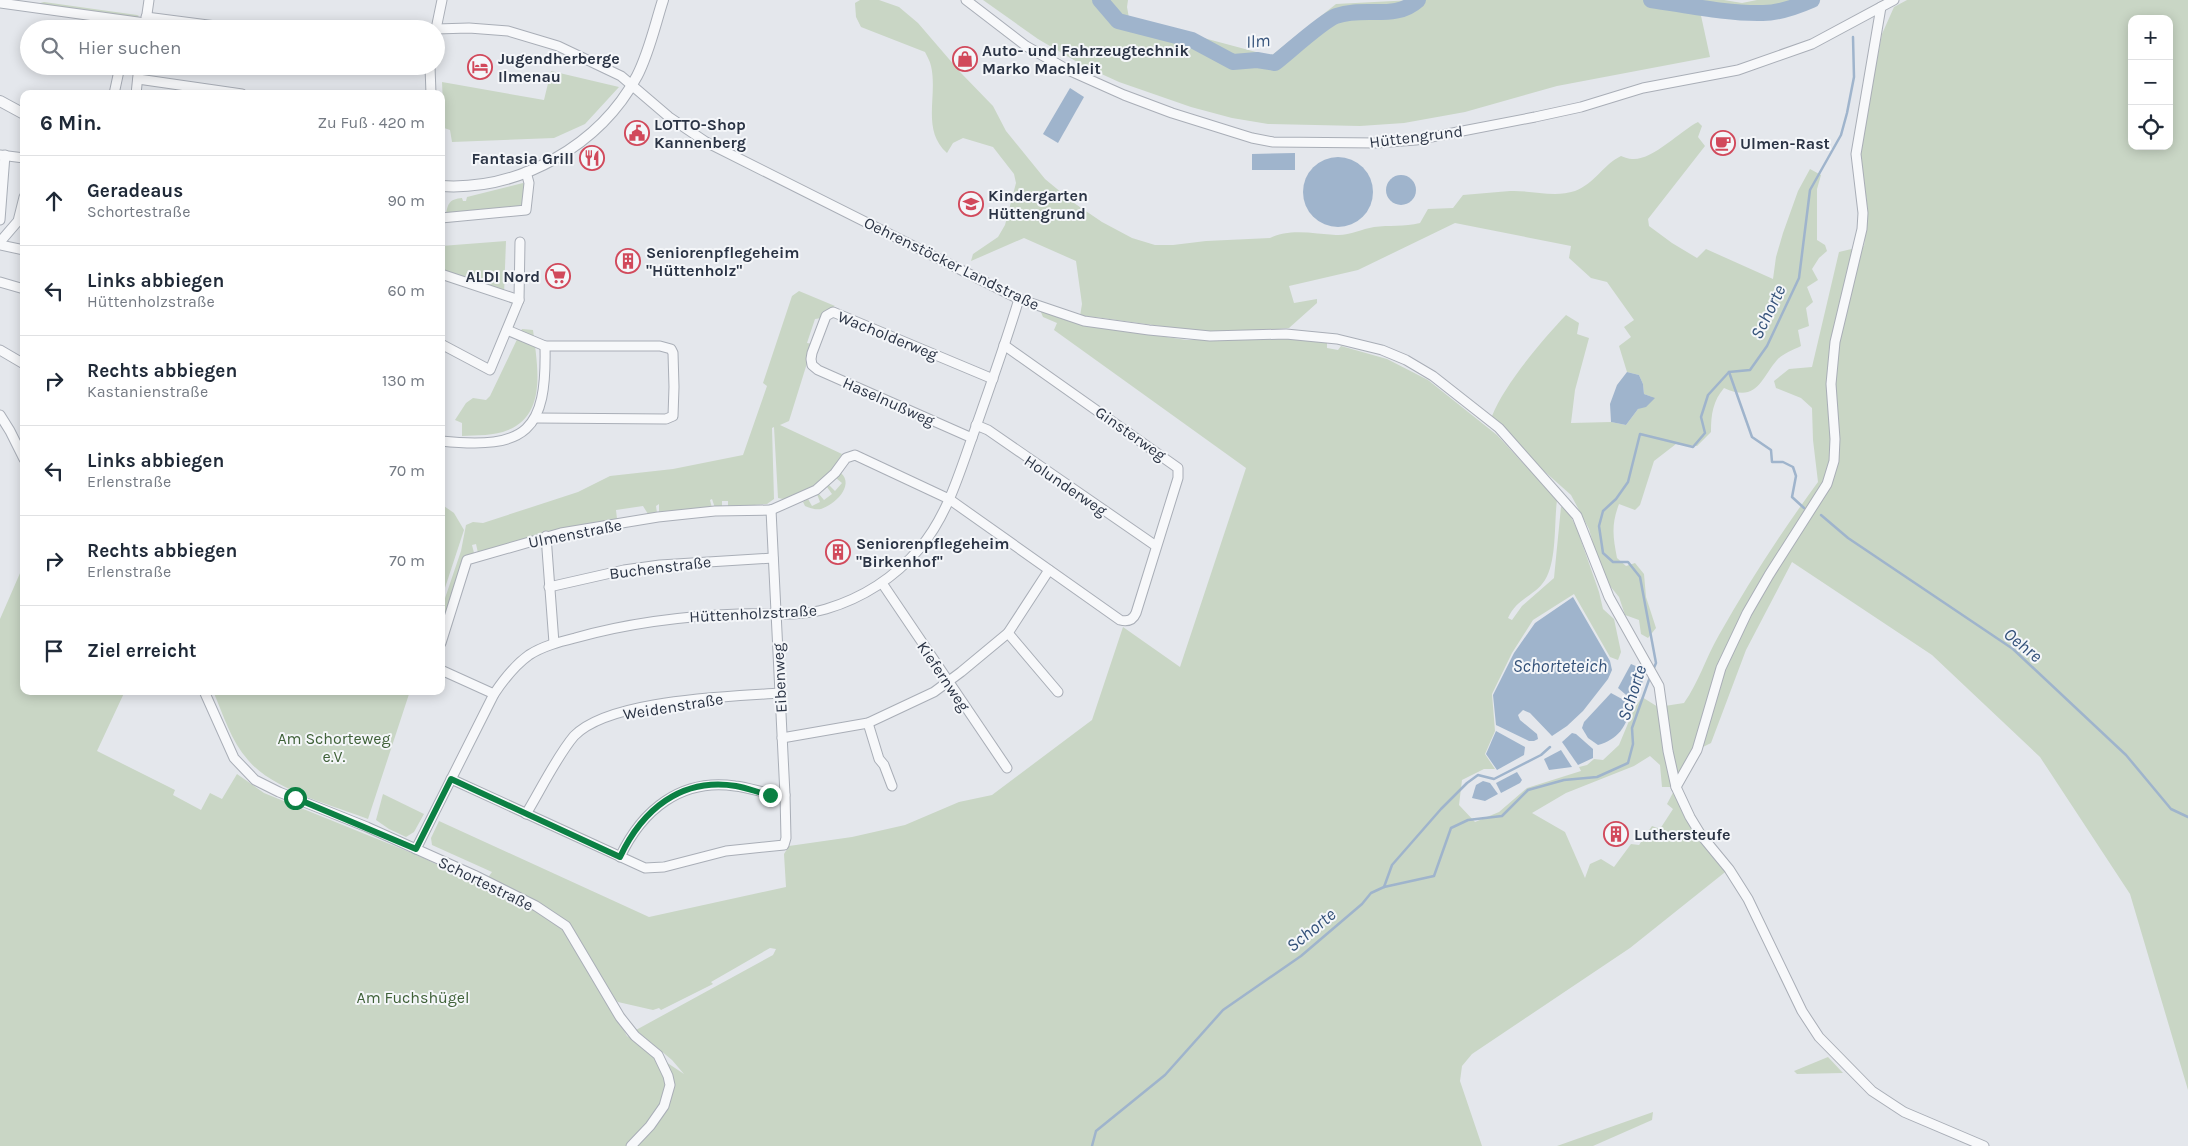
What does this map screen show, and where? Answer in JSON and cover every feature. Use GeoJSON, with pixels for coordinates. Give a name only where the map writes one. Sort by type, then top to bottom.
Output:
{"type":"FeatureCollection","features":[{"type":"Feature","properties":{"kind":"street"},"geometry":{"type":"LineString","coordinates":[[146,20],[149,0]]}},
{"type":"Feature","properties":{"kind":"street"},"geometry":{"type":"LineString","coordinates":[[438,20],[442,0]]}},
{"type":"Feature","properties":{"kind":"street"},"geometry":{"type":"LineString","coordinates":[[445,186],[472,186],[526,172],[568,151],[587,137],[631,85],[640,68],[663,0]]}},
{"type":"Feature","properties":{"kind":"street","name":"Hüttengrund"},"geometry":{"type":"LineString","coordinates":[[966,0],[1026,46],[1068,70],[1116,92],[1252,138],[1273,142],[1308,143],[1377,143],[1416,140],[1582,107],[1643,88],[1730,72],[1777,58],[1812,44],[1879,4],[1894,0]]}},
{"type":"Feature","properties":{"kind":"street"},"geometry":{"type":"LineString","coordinates":[[0,3],[100,20]]}},
{"type":"Feature","properties":{"kind":"street"},"geometry":{"type":"LineString","coordinates":[[1676,787],[1697,750],[1721,668],[1747,613],[1769,575],[1828,484],[1834,461],[1835,439],[1831,384],[1835,342],[1862,229],[1863,214],[1856,154],[1879,4]]}},
{"type":"Feature","properties":{"kind":"street","name":"Oehrenstöcker Landstraße"},"geometry":{"type":"LineString","coordinates":[[445,29],[469,28],[508,31],[558,46],[621,76],[669,116],[706,142],[1019,299],[1084,321],[1194,336],[1286,334],[1312,336],[1382,350],[1406,360],[1432,376],[1499,428],[1577,516],[1609,597],[1659,686],[1668,752],[1676,787],[1701,836],[1729,869],[1748,899],[1802,1011],[1819,1037],[1872,1091],[1904,1112],[1984,1146]]}},
{"type":"Feature","properties":{"kind":"street"},"geometry":{"type":"LineString","coordinates":[[115,90],[118,75]]}},
{"type":"Feature","properties":{"kind":"street"},"geometry":{"type":"LineString","coordinates":[[137,90],[139,75]]}},
{"type":"Feature","properties":{"kind":"street"},"geometry":{"type":"LineString","coordinates":[[430,75],[431,90]]}},
{"type":"Feature","properties":{"kind":"street"},"geometry":{"type":"LineString","coordinates":[[138,79],[214,90]]}},
{"type":"Feature","properties":{"kind":"street"},"geometry":{"type":"LineString","coordinates":[[0,101],[20,112]]}},
{"type":"Feature","properties":{"kind":"street"},"geometry":{"type":"LineString","coordinates":[[0,220],[3,155],[20,157]]}},
{"type":"Feature","properties":{"kind":"street"},"geometry":{"type":"LineString","coordinates":[[445,218],[526,210],[529,183],[526,172]]}},
{"type":"Feature","properties":{"kind":"street"},"geometry":{"type":"LineString","coordinates":[[20,213],[18,221],[0,243],[20,249]]}},
{"type":"Feature","properties":{"kind":"street"},"geometry":{"type":"LineString","coordinates":[[445,346],[490,370],[519,300],[520,242]]}},
{"type":"Feature","properties":{"kind":"street"},"geometry":{"type":"LineString","coordinates":[[445,275],[519,300]]}},
{"type":"Feature","properties":{"kind":"street"},"geometry":{"type":"LineString","coordinates":[[0,282],[20,287]]}},
{"type":"Feature","properties":{"kind":"street","name":"Hüttenholzstraße"},"geometry":{"type":"LineString","coordinates":[[416,849],[494,694],[518,664],[530,655],[554,643],[593,633],[663,620],[709,615],[797,613],[826,609],[848,601],[882,583],[920,547],[939,520],[972,438],[1019,299]]}},
{"type":"Feature","properties":{"kind":"street","name":"Wacholderweg"},"geometry":{"type":"LineString","coordinates":[[810,359],[826,316],[833,312],[993,379]]}},
{"type":"Feature","properties":{"kind":"street"},"geometry":{"type":"LineString","coordinates":[[507,330],[544,346],[660,346],[671,349],[673,353],[673,416],[666,419],[536,418]]}},
{"type":"Feature","properties":{"kind":"street","name":"Ginsterweg"},"geometry":{"type":"LineString","coordinates":[[1004,345],[1178,468],[1178,478],[1134,617],[1128,620],[1120,620],[1049,570]]}},
{"type":"Feature","properties":{"kind":"street"},"geometry":{"type":"LineString","coordinates":[[445,441],[471,443],[500,441],[512,438],[526,430],[536,418],[543,393],[544,346]]}},
{"type":"Feature","properties":{"kind":"street"},"geometry":{"type":"LineString","coordinates":[[0,350],[20,362]]}},
{"type":"Feature","properties":{"kind":"street","name":"Haselnußweg"},"geometry":{"type":"LineString","coordinates":[[810,359],[812,365],[818,370],[972,438]]}},
{"type":"Feature","properties":{"kind":"street"},"geometry":{"type":"LineString","coordinates":[[0,415],[20,452]]}},
{"type":"Feature","properties":{"kind":"street","name":"Holunderweg"},"geometry":{"type":"LineString","coordinates":[[976,425],[988,430],[1156,546]]}},
{"type":"Feature","properties":{"kind":"street"},"geometry":{"type":"LineString","coordinates":[[771,510],[816,490],[831,478],[846,458],[852,455],[949,499],[1049,570],[1008,633],[948,682],[910,704],[868,722],[782,738]]}},
{"type":"Feature","properties":{"kind":"street","name":"Ulmenstraße"},"geometry":{"type":"LineString","coordinates":[[445,630],[467,560],[546,536],[658,517],[715,511],[771,510]]}},
{"type":"Feature","properties":{"kind":"street","name":"Eibenweg"},"geometry":{"type":"LineString","coordinates":[[620,857],[640,867],[657,869],[726,851],[784,845],[786,838],[771,510]]}},
{"type":"Feature","properties":{"kind":"street"},"geometry":{"type":"LineString","coordinates":[[546,536],[554,643]]}},
{"type":"Feature","properties":{"kind":"street","name":"Buchenstraße"},"geometry":{"type":"LineString","coordinates":[[549,587],[624,570],[660,565],[772,558]]}},
{"type":"Feature","properties":{"kind":"street","name":"Kiefernweg"},"geometry":{"type":"LineString","coordinates":[[882,583],[1007,768]]}},
{"type":"Feature","properties":{"kind":"street"},"geometry":{"type":"LineString","coordinates":[[1008,633],[1058,692]]}},
{"type":"Feature","properties":{"kind":"street"},"geometry":{"type":"LineString","coordinates":[[445,672],[494,694]]}},
{"type":"Feature","properties":{"kind":"street","name":"Weidenstraße"},"geometry":{"type":"LineString","coordinates":[[526,814],[569,743],[582,730],[596,722],[632,710],[674,703],[780,693]]}},
{"type":"Feature","properties":{"kind":"street","name":"Schortestraße"},"geometry":{"type":"LineString","coordinates":[[206,695],[234,758],[255,780],[278,792],[416,849],[499,887],[536,906],[566,926],[620,1017],[635,1036],[658,1055],[668,1076],[670,1085],[664,1106],[650,1126],[631,1146]]}},
{"type":"Feature","properties":{"kind":"street"},"geometry":{"type":"LineString","coordinates":[[868,722],[879,759],[884,765],[892,786]]}},
{"type":"Feature","properties":{"kind":"street"},"geometry":{"type":"LineString","coordinates":[[451,779],[620,857],[630,835],[641,821],[654,808],[682,792],[694,788],[720,785],[735,786],[770,795],[784,795]]}},
{"type":"Feature","properties":{"kind":"green space"},"geometry":{"type":"Polygon","coordinates":[[[860,0],[879,0],[899,7],[918,23],[961,73],[993,106],[1006,131],[1045,179],[1074,203],[1102,222],[1132,238],[1155,245],[1270,238],[1294,232],[1346,234],[1374,227],[1420,223],[1428,209],[1453,208],[1463,195],[1510,191],[1551,194],[1567,193],[1588,184],[1609,164],[1621,156],[1632,159],[1648,155],[1657,151],[1698,122],[1702,126],[1698,137],[1705,146],[1648,219],[1649,226],[1697,258],[1706,249],[1773,279],[1776,257],[1798,191],[1810,169],[1821,175],[1817,189],[1817,240],[1825,245],[1827,251],[1819,258],[1812,269],[1818,280],[1807,287],[1813,302],[1806,308],[1809,326],[1798,330],[1801,346],[1779,358],[1761,382],[1751,391],[1744,393],[1735,392],[1724,388],[1713,408],[1711,432],[1697,446],[1676,444],[1654,461],[1640,505],[1635,510],[1619,504],[1614,531],[1617,558],[1626,566],[1635,563],[1644,574],[1646,597],[1656,628],[1648,638],[1641,634],[1639,620],[1625,615],[1619,597],[1610,586],[1597,558],[1589,529],[1571,495],[1535,463],[1492,416],[1505,391],[1515,377],[1536,349],[1566,315],[1579,323],[1577,334],[1589,338],[1575,390],[1571,423],[1611,422],[1626,425],[1638,409],[1652,397],[1644,394],[1643,384],[1639,375],[1627,372],[1619,346],[1631,337],[1624,327],[1634,320],[1607,282],[1591,278],[1569,258],[1571,246],[1455,223],[1358,270],[1289,286],[1294,303],[1317,299],[1317,303],[1289,328],[1235,333],[1182,329],[1080,316],[1082,304],[1076,261],[1024,238],[971,261],[973,254],[998,237],[1005,225],[1016,183],[1014,174],[993,147],[963,138],[953,143],[947,153],[939,144],[932,123],[933,77],[931,64],[925,52],[861,27],[856,17],[855,3],[860,0]]]}},
{"type":"Feature","properties":{"kind":"green space"},"geometry":{"type":"Polygon","coordinates":[[[983,0],[1128,0],[1129,18],[1271,56],[1336,4],[1413,0],[1724,0],[1742,3],[1757,0],[1821,0],[1769,17],[1700,11],[1710,57],[1557,86],[1465,112],[1404,123],[1360,126],[1268,124],[1232,118],[1191,107],[1119,82],[1084,66],[1038,39],[983,0]]]}},
{"type":"Feature","properties":{"kind":"green space","name":"Am Fuchshügel"},"geometry":{"type":"Polygon","coordinates":[[[1907,0],[2188,0],[2188,1090],[2130,894],[2040,757],[1932,655],[1792,562],[1746,650],[1711,743],[1697,750],[1676,787],[1690,817],[1729,869],[1630,948],[1472,1054],[1462,1066],[1460,1081],[1482,1146],[0,1146],[0,619],[20,573],[20,695],[123,695],[97,751],[175,790],[173,795],[201,810],[210,793],[222,799],[237,774],[264,793],[424,858],[481,887],[492,872],[432,845],[431,838],[439,821],[649,917],[786,887],[784,854],[789,846],[852,837],[905,825],[959,802],[992,795],[1092,720],[1123,627],[1180,667],[1246,468],[1054,330],[1057,323],[1043,317],[1040,310],[1104,328],[1187,340],[1287,338],[1327,342],[1327,348],[1338,350],[1341,346],[1387,359],[1428,380],[1497,435],[1557,500],[1552,563],[1549,572],[1541,585],[1516,606],[1508,618],[1512,620],[1522,606],[1554,578],[1561,507],[1566,507],[1577,529],[1603,609],[1614,619],[1621,652],[1618,660],[1610,657],[1574,594],[1533,620],[1512,653],[1492,694],[1495,731],[1485,754],[1495,769],[1484,769],[1462,780],[1459,805],[1475,822],[1499,812],[1527,788],[1581,771],[1579,767],[1587,765],[1594,759],[1603,760],[1619,745],[1634,709],[1642,697],[1658,707],[1684,703],[1694,687],[1714,643],[1742,596],[1818,482],[1813,440],[1812,408],[1801,398],[1776,388],[1774,381],[1789,369],[1812,367],[1839,252],[1864,246],[1868,212],[1860,149],[1882,34],[1894,7],[1907,0]],[[1650,756],[1634,766],[1566,793],[1532,813],[1565,832],[1585,878],[1590,864],[1601,859],[1614,867],[1631,844],[1639,845],[1652,826],[1660,829],[1673,809],[1667,804],[1676,787],[1662,787],[1660,765],[1650,756]],[[770,948],[711,982],[713,984],[661,1010],[659,1008],[653,1010],[618,1002],[595,966],[589,967],[627,1036],[684,1074],[672,1060],[636,1030],[773,955],[776,949],[770,948]]]}},
{"type":"Feature","properties":{"kind":"green space"},"geometry":{"type":"Polygon","coordinates":[[[44,2],[139,16],[135,19],[33,5],[44,2]]]}},
{"type":"Feature","properties":{"kind":"green space"},"geometry":{"type":"Polygon","coordinates":[[[551,71],[619,87],[585,124],[554,138],[452,142],[450,130],[445,128],[445,90],[442,90],[442,82],[544,100],[551,71]]]}},
{"type":"Feature","properties":{"kind":"green space"},"geometry":{"type":"Polygon","coordinates":[[[523,183],[526,184],[522,207],[446,214],[449,204],[455,199],[462,198],[463,201],[466,201],[467,197],[523,183]]]}},
{"type":"Feature","properties":{"kind":"green space"},"geometry":{"type":"Polygon","coordinates":[[[506,241],[504,294],[445,274],[445,246],[506,241]]]}},
{"type":"Feature","properties":{"kind":"green space"},"geometry":{"type":"Polygon","coordinates":[[[799,291],[835,306],[826,311],[822,318],[815,319],[807,343],[813,344],[789,421],[780,425],[842,454],[824,478],[797,497],[778,498],[774,427],[772,428],[774,499],[767,504],[728,507],[728,501],[722,501],[722,508],[715,508],[712,499],[710,500],[712,508],[659,513],[659,504],[656,506],[657,513],[648,514],[643,506],[616,510],[617,519],[544,534],[478,553],[476,544],[472,545],[474,553],[445,622],[445,598],[461,551],[466,525],[473,522],[483,523],[578,492],[610,476],[673,469],[743,455],[767,386],[763,383],[792,296],[799,291]]]}},
{"type":"Feature","properties":{"kind":"green space"},"geometry":{"type":"Polygon","coordinates":[[[522,329],[533,330],[536,358],[537,387],[535,400],[529,412],[521,423],[503,432],[462,436],[462,423],[455,420],[466,403],[473,398],[486,400],[490,396],[522,329]]]}},
{"type":"Feature","properties":{"kind":"green space"},"geometry":{"type":"Polygon","coordinates":[[[841,473],[845,478],[846,484],[841,494],[832,504],[821,509],[805,506],[803,502],[808,499],[812,506],[820,502],[818,493],[824,500],[832,494],[827,487],[829,485],[835,491],[842,483],[836,478],[841,473]]]}},
{"type":"Feature","properties":{"kind":"green space"},"geometry":{"type":"Polygon","coordinates":[[[445,507],[454,513],[464,530],[445,588],[445,507]]]}},
{"type":"Feature","properties":{"kind":"green space","name":"Am Schorteweg e.V."},"geometry":{"type":"Polygon","coordinates":[[[215,695],[409,695],[368,819],[304,796],[272,780],[259,771],[242,753],[228,727],[215,695]]]}},
{"type":"Feature","properties":{"kind":"green space"},"geometry":{"type":"Polygon","coordinates":[[[383,794],[424,814],[414,832],[406,837],[376,820],[383,794]]]}},
{"type":"Feature","properties":{"kind":"green space"},"geometry":{"type":"Polygon","coordinates":[[[1828,1057],[1843,1073],[1797,1074],[1794,1071],[1828,1057]]]}},
{"type":"Feature","properties":{"kind":"green space"},"geometry":{"type":"Polygon","coordinates":[[[1653,1112],[1652,1120],[1593,1146],[1557,1146],[1653,1112]]]}},
{"type":"Feature","properties":{"kind":"water"},"geometry":{"type":"Polygon","coordinates":[[[1070,88],[1084,97],[1058,143],[1043,134],[1070,88]]]}},
{"type":"Feature","properties":{"kind":"water"},"geometry":{"type":"Polygon","coordinates":[[[1295,153],[1295,170],[1252,170],[1252,154],[1295,153]]]}},
{"type":"Feature","properties":{"kind":"water"},"geometry":{"type":"Polygon","coordinates":[[[1338,157],[1351,160],[1363,167],[1370,179],[1373,192],[1370,205],[1363,217],[1351,224],[1338,227],[1325,224],[1313,217],[1306,205],[1303,192],[1306,179],[1313,167],[1325,160],[1338,157]]]}},
{"type":"Feature","properties":{"kind":"water"},"geometry":{"type":"Polygon","coordinates":[[[1401,175],[1412,179],[1416,190],[1412,201],[1401,205],[1390,201],[1386,190],[1390,179],[1401,175]]]}},
{"type":"Feature","properties":{"kind":"water"},"geometry":{"type":"Polygon","coordinates":[[[1627,372],[1639,375],[1643,384],[1644,394],[1655,398],[1646,407],[1638,409],[1626,425],[1611,422],[1610,404],[1617,385],[1627,372]]]}},
{"type":"Feature","properties":{"kind":"water","name":"Schorteteich"},"geometry":{"type":"Polygon","coordinates":[[[1573,597],[1610,661],[1612,670],[1608,679],[1583,711],[1567,726],[1552,736],[1530,713],[1523,710],[1518,715],[1520,720],[1537,734],[1538,739],[1529,741],[1496,725],[1493,695],[1514,653],[1535,623],[1573,597]]]}},
{"type":"Feature","properties":{"kind":"water"},"geometry":{"type":"Polygon","coordinates":[[[1631,664],[1645,670],[1642,684],[1632,700],[1618,688],[1631,664]]]}},
{"type":"Feature","properties":{"kind":"water"},"geometry":{"type":"Polygon","coordinates":[[[1611,693],[1630,706],[1629,713],[1624,726],[1616,736],[1598,745],[1588,738],[1582,728],[1584,722],[1611,693]]]}},
{"type":"Feature","properties":{"kind":"water"},"geometry":{"type":"Polygon","coordinates":[[[1496,731],[1525,747],[1524,755],[1497,770],[1486,754],[1496,731]]]}},
{"type":"Feature","properties":{"kind":"water"},"geometry":{"type":"Polygon","coordinates":[[[1572,733],[1576,734],[1593,749],[1593,758],[1578,765],[1562,742],[1572,733]]]}},
{"type":"Feature","properties":{"kind":"water"},"geometry":{"type":"Polygon","coordinates":[[[1561,750],[1572,767],[1549,770],[1544,759],[1561,750]]]}},
{"type":"Feature","properties":{"kind":"water"},"geometry":{"type":"Polygon","coordinates":[[[1517,772],[1522,780],[1520,783],[1501,793],[1496,783],[1517,772]]]}},
{"type":"Feature","properties":{"kind":"water"},"geometry":{"type":"Polygon","coordinates":[[[1483,781],[1490,783],[1498,794],[1485,801],[1472,798],[1476,785],[1483,781]]]}},
{"type":"Feature","properties":{"kind":"waterway","name":"Ilm"},"geometry":{"type":"LineString","coordinates":[[1100,0],[1118,21],[1192,40],[1233,62],[1257,60],[1275,63],[1315,30],[1336,16],[1358,12],[1390,12],[1400,10],[1418,0]]}},
{"type":"Feature","properties":{"kind":"waterway","name":"Ilm"},"geometry":{"type":"LineString","coordinates":[[1651,0],[1721,11],[1750,13],[1776,12],[1812,0]]}},
{"type":"Feature","properties":{"kind":"waterway","name":"Schorte"},"geometry":{"type":"LineString","coordinates":[[1653,670],[1656,663],[1640,577],[1628,562],[1613,562],[1603,553],[1599,526],[1603,511],[1616,499],[1628,482],[1640,434],[1693,447],[1705,433],[1701,417],[1708,395],[1729,372],[1750,370],[1767,346],[1799,278],[1810,190],[1841,135],[1854,77],[1853,37]]}},
{"type":"Feature","properties":{"kind":"waterway","name":"Oehre"},"geometry":{"type":"LineString","coordinates":[[1729,372],[1752,437],[1771,450],[1772,462],[1783,462],[1793,467],[1796,476],[1792,497],[1804,508]]}},
{"type":"Feature","properties":{"kind":"waterway","name":"Oehre"},"geometry":{"type":"LineString","coordinates":[[1821,515],[1848,538],[2013,649],[2126,755],[2171,809],[2188,817]]}},
{"type":"Feature","properties":{"kind":"waterway","name":"Schorte"},"geometry":{"type":"LineString","coordinates":[[1092,1146],[1096,1131],[1165,1075],[1223,1010],[1301,956],[1362,904],[1371,893],[1384,887],[1434,876],[1451,828],[1468,820],[1502,816],[1528,790],[1564,780],[1597,777],[1628,763],[1633,744],[1632,728],[1650,677]]}},
{"type":"Feature","properties":{"kind":"waterway"},"geometry":{"type":"LineString","coordinates":[[1384,887],[1392,865],[1441,809],[1467,783],[1478,775],[1494,779],[1541,755],[1550,747]]}},
{"type":"Feature","properties":{"kind":"place","name":"Auto- und Fahrzeugtechnik Marko Machleit"},"geometry":{"type":"Point","coordinates":[965,59]}},
{"type":"Feature","properties":{"kind":"place","name":"Jugendherberge Ilmenau"},"geometry":{"type":"Point","coordinates":[480,67]}},
{"type":"Feature","properties":{"kind":"place","name":"LOTTO-Shop Kannenberg"},"geometry":{"type":"Point","coordinates":[637,133]}},
{"type":"Feature","properties":{"kind":"place","name":"Ulmen-Rast"},"geometry":{"type":"Point","coordinates":[1723,143]}},
{"type":"Feature","properties":{"kind":"place","name":"Fantasia Grill"},"geometry":{"type":"Point","coordinates":[592,158]}},
{"type":"Feature","properties":{"kind":"place","name":"Kindergarten Hüttengrund"},"geometry":{"type":"Point","coordinates":[971,204]}},
{"type":"Feature","properties":{"kind":"place","name":"Seniorenpflegeheim \"Hüttenholz\""},"geometry":{"type":"Point","coordinates":[628,261]}},
{"type":"Feature","properties":{"kind":"place","name":"ALDI Nord"},"geometry":{"type":"Point","coordinates":[558,276]}},
{"type":"Feature","properties":{"kind":"place","name":"Seniorenpflegeheim \"Birkenhof\""},"geometry":{"type":"Point","coordinates":[838,552]}},
{"type":"Feature","properties":{"kind":"place","name":"Luthersteufe"},"geometry":{"type":"Point","coordinates":[1616,834]}},
{"type":"Feature","properties":{"kind":"route"},"geometry":{"type":"LineString","coordinates":[[295,798],[416,849],[451,779],[620,857],[630,835],[641,821],[654,808],[682,792],[705,785],[720,785],[735,786],[770,795]]}}]}
